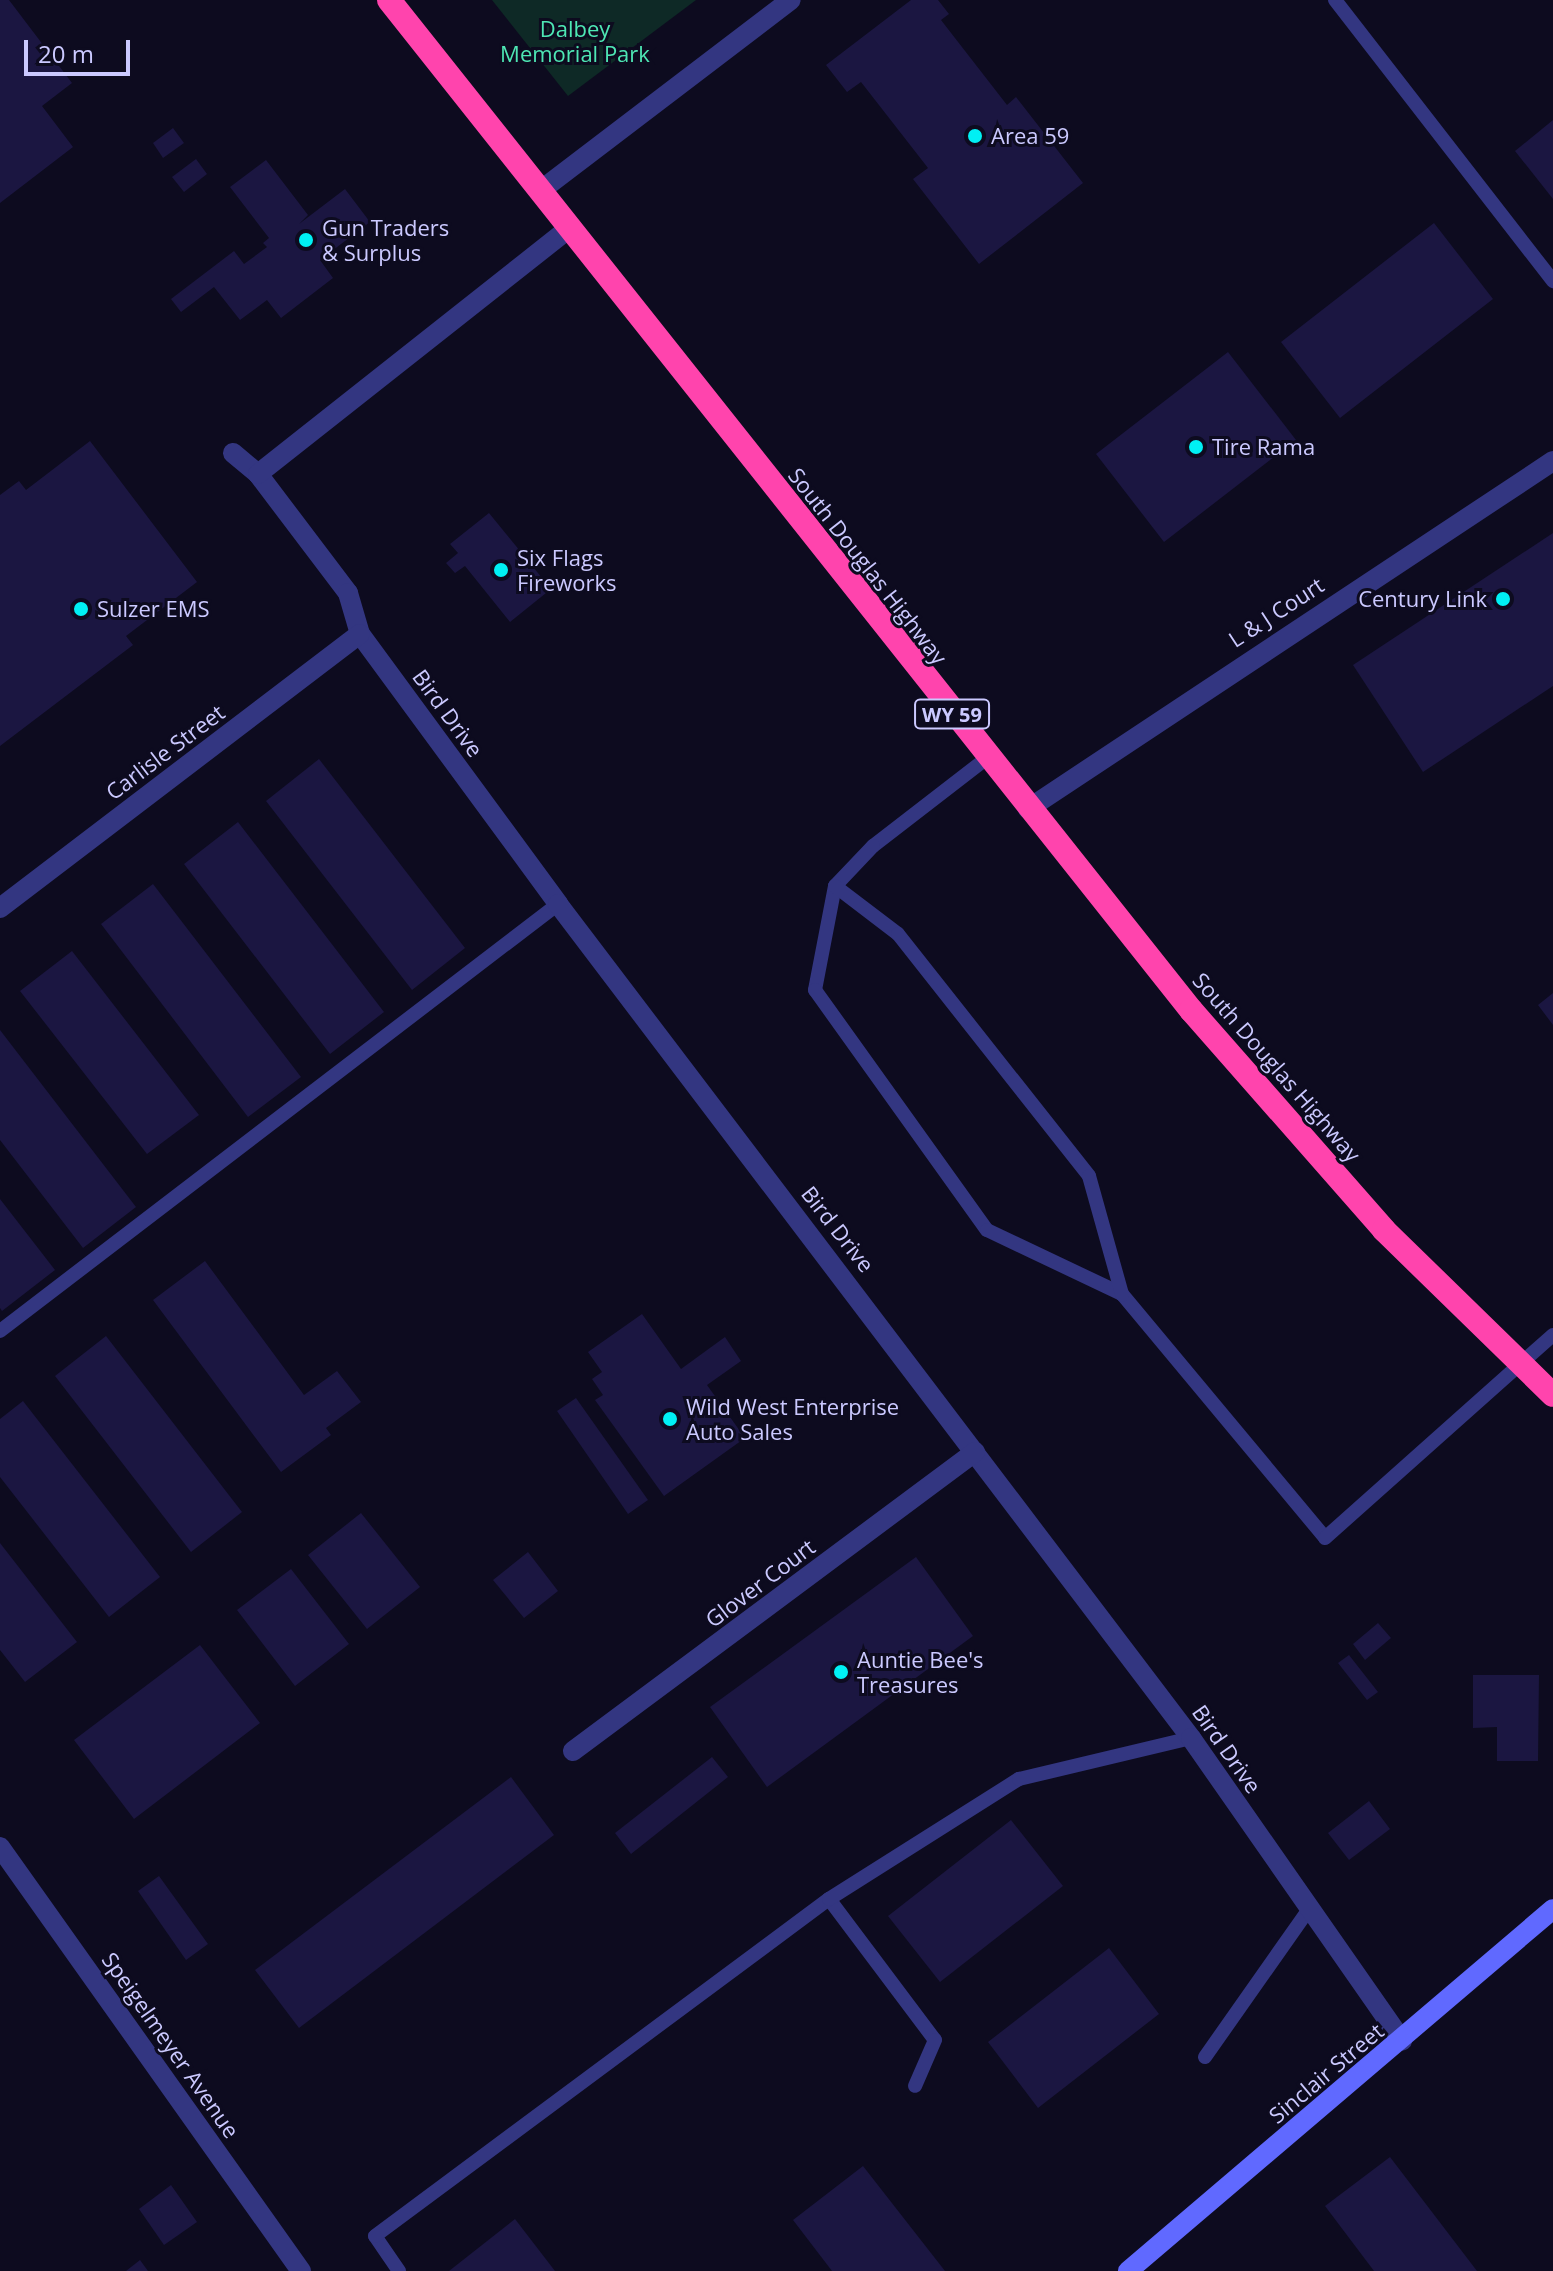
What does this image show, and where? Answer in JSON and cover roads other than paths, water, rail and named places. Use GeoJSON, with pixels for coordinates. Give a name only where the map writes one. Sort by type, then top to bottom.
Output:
{"type":"FeatureCollection","features":[{"type":"Feature","properties":{"kind":"highway","name":"South Douglas Highway"},"geometry":{"type":"LineString","coordinates":[[389,0],[987,758],[1191,1010],[1384,1230],[1553,1395]]}},
{"type":"Feature","properties":{"kind":"street"},"geometry":{"type":"LineString","coordinates":[[540,191],[791,0]]}},
{"type":"Feature","properties":{"kind":"street"},"geometry":{"type":"LineString","coordinates":[[258,474],[570,228]]}},
{"type":"Feature","properties":{"kind":"street","name":"Bird Drive"},"geometry":{"type":"LineString","coordinates":[[233,453],[258,474],[348,593],[360,634],[558,904],[1191,1738],[1402,2041]]}},
{"type":"Feature","properties":{"kind":"street","name":"L & J Court"},"geometry":{"type":"LineString","coordinates":[[1028,809],[1553,461]]}},
{"type":"Feature","properties":{"kind":"street","name":"Carlisle Street"},"geometry":{"type":"LineString","coordinates":[[0,908],[360,634]]}},
{"type":"Feature","properties":{"kind":"street","name":"Glover Court"},"geometry":{"type":"LineString","coordinates":[[573,1751],[975,1452]]}},
{"type":"Feature","properties":{"kind":"street","name":"Speigelmeyer Avenue"},"geometry":{"type":"LineString","coordinates":[[0,1847],[301,2271]]}},
{"type":"Feature","properties":{"kind":"street","name":"Sinclair Street"},"geometry":{"type":"LineString","coordinates":[[1128,2271],[1402,2041],[1553,1909]]}},
{"type":"Feature","properties":{"kind":"lane"},"geometry":{"type":"LineString","coordinates":[[1335,0],[1553,281]]}},
{"type":"Feature","properties":{"kind":"lane"},"geometry":{"type":"LineString","coordinates":[[987,758],[873,846],[835,886],[815,990],[987,1230],[1122,1294]]}},
{"type":"Feature","properties":{"kind":"lane"},"geometry":{"type":"LineString","coordinates":[[835,886],[898,934],[1089,1176],[1122,1294],[1325,1538],[1553,1335]]}},
{"type":"Feature","properties":{"kind":"lane"},"geometry":{"type":"LineString","coordinates":[[0,1331],[558,904]]}},
{"type":"Feature","properties":{"kind":"lane"},"geometry":{"type":"LineString","coordinates":[[399,2271],[375,2236],[829,1899],[1019,1779],[1191,1738]]}},
{"type":"Feature","properties":{"kind":"lane"},"geometry":{"type":"LineString","coordinates":[[829,1899],[935,2040],[915,2086]]}},
{"type":"Feature","properties":{"kind":"lane"},"geometry":{"type":"LineString","coordinates":[[1205,2057],[1309,1909]]}},
{"type":"Feature","properties":{"kind":"place","name":"Area 59"},"geometry":{"type":"Point","coordinates":[975,136]}},
{"type":"Feature","properties":{"kind":"place","name":"Gun Traders & Surplus"},"geometry":{"type":"Point","coordinates":[306,240]}},
{"type":"Feature","properties":{"kind":"place","name":"Tire Rama"},"geometry":{"type":"Point","coordinates":[1196,447]}},
{"type":"Feature","properties":{"kind":"place","name":"Six Flags Fireworks"},"geometry":{"type":"Point","coordinates":[501,570]}},
{"type":"Feature","properties":{"kind":"place","name":"Century Link"},"geometry":{"type":"Point","coordinates":[1503,599]}},
{"type":"Feature","properties":{"kind":"place","name":"Sulzer EMS"},"geometry":{"type":"Point","coordinates":[81,609]}},
{"type":"Feature","properties":{"kind":"place","name":"Wild West Enterprise Auto Sales"},"geometry":{"type":"Point","coordinates":[670,1419]}},
{"type":"Feature","properties":{"kind":"place","name":"Auntie Bee's Treasures"},"geometry":{"type":"Point","coordinates":[841,1672]}},
{"type":"Feature","properties":{"kind":"park label","name":"Dalbey Memorial Park"},"geometry":{"type":"Point","coordinates":[575,40]}}]}
